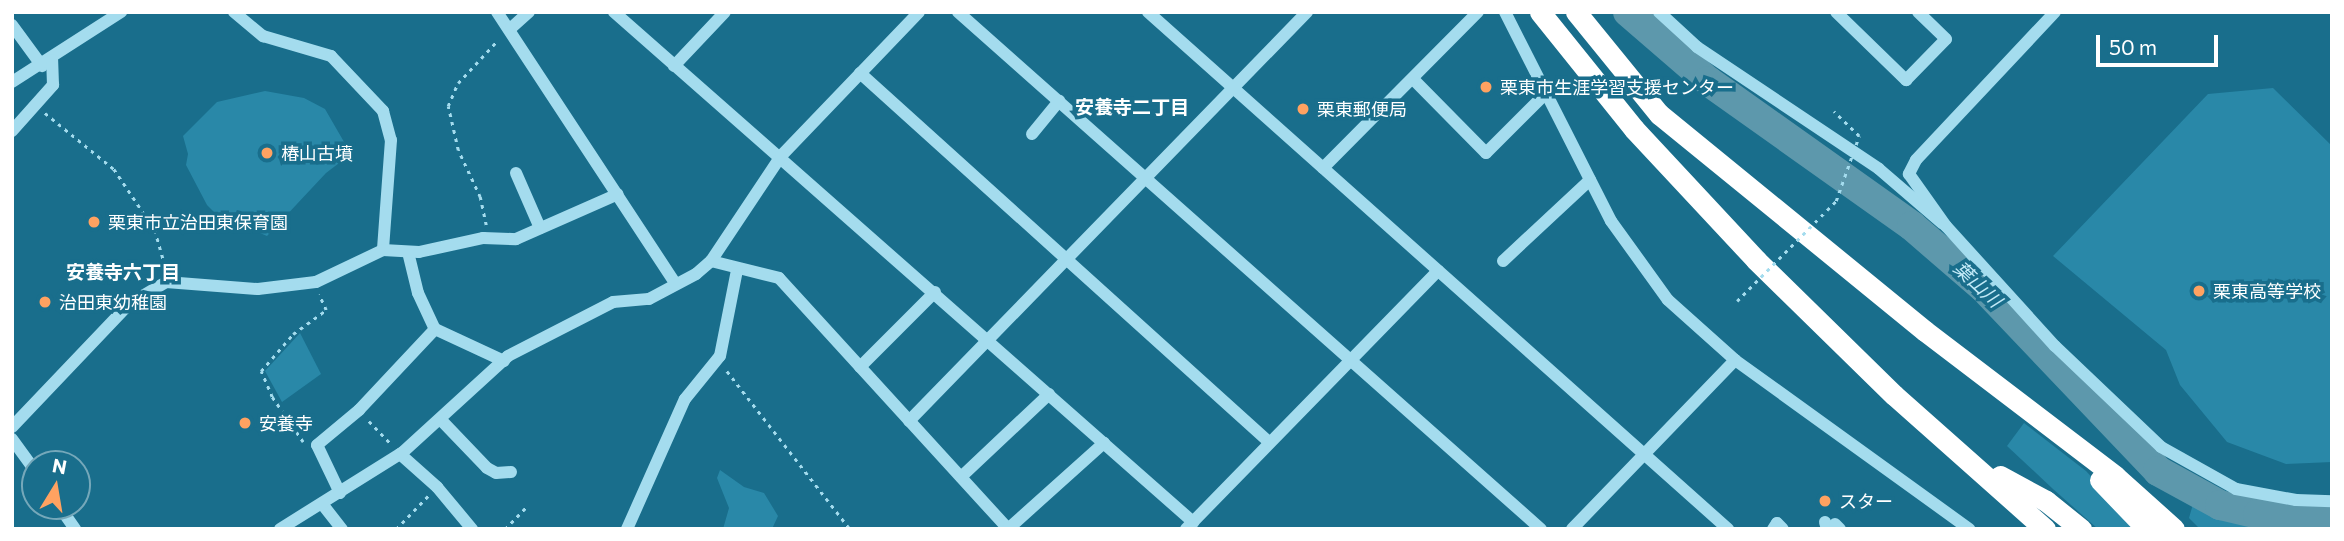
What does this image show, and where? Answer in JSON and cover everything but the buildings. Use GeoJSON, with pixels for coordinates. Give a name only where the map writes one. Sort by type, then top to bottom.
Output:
{"type":"FeatureCollection","features":[{"type":"Feature","properties":{"kind":"highway"},"geometry":{"type":"LineString","coordinates":[[1541,12],[1634,130],[1756,260],[1894,395],[2045,529]]}},
{"type":"Feature","properties":{"kind":"highway"},"geometry":{"type":"LineString","coordinates":[[1576,12],[1658,114],[2049,429],[2115,476],[2174,529]]}},
{"type":"Feature","properties":{"kind":"highway"},"geometry":{"type":"LineString","coordinates":[[2049,429],[2147,529]]}},
{"type":"Feature","properties":{"kind":"highway"},"geometry":{"type":"LineString","coordinates":[[1970,460],[2046,501],[2081,529]]}},
{"type":"Feature","properties":{"kind":"street"},"geometry":{"type":"LineString","coordinates":[[234,12],[262,36],[331,56],[383,111],[391,140],[383,250]]}},
{"type":"Feature","properties":{"kind":"street"},"geometry":{"type":"LineString","coordinates":[[498,12],[511,28],[675,283]]}},
{"type":"Feature","properties":{"kind":"street"},"geometry":{"type":"LineString","coordinates":[[511,28],[529,12]]}},
{"type":"Feature","properties":{"kind":"street"},"geometry":{"type":"LineString","coordinates":[[614,12],[935,292],[1104,443],[1190,525],[1438,271]]}},
{"type":"Feature","properties":{"kind":"street"},"geometry":{"type":"LineString","coordinates":[[674,66],[725,12]]}},
{"type":"Feature","properties":{"kind":"street"},"geometry":{"type":"LineString","coordinates":[[280,529],[323,505],[400,454],[504,361],[613,302],[649,299],[711,261],[781,156],[919,12]]}},
{"type":"Feature","properties":{"kind":"street"},"geometry":{"type":"LineString","coordinates":[[958,12],[1541,529]]}},
{"type":"Feature","properties":{"kind":"street"},"geometry":{"type":"LineString","coordinates":[[1148,12],[1728,529]]}},
{"type":"Feature","properties":{"kind":"street"},"geometry":{"type":"LineString","coordinates":[[909,421],[1307,12]]}},
{"type":"Feature","properties":{"kind":"street"},"geometry":{"type":"LineString","coordinates":[[1323,168],[1478,12]]}},
{"type":"Feature","properties":{"kind":"street"},"geometry":{"type":"LineString","coordinates":[[1505,12],[1611,220],[1668,300],[1735,360],[1961,526]]}},
{"type":"Feature","properties":{"kind":"street"},"geometry":{"type":"LineString","coordinates":[[1659,12],[1697,47],[1879,169],[1946,226]]}},
{"type":"Feature","properties":{"kind":"street"},"geometry":{"type":"LineString","coordinates":[[1836,12],[1906,80],[1946,39],[1918,12]]}},
{"type":"Feature","properties":{"kind":"street"},"geometry":{"type":"LineString","coordinates":[[2035,12],[2045,22]]}},
{"type":"Feature","properties":{"kind":"street"},"geometry":{"type":"LineString","coordinates":[[2055,12],[1911,167],[1909,174],[1946,226],[2055,346],[2183,463],[2236,489],[2296,500],[2332,501]]}},
{"type":"Feature","properties":{"kind":"street"},"geometry":{"type":"LineString","coordinates":[[12,82],[47,63],[117,14]]}},
{"type":"Feature","properties":{"kind":"street"},"geometry":{"type":"LineString","coordinates":[[12,25],[47,63],[53,85],[12,131]]}},
{"type":"Feature","properties":{"kind":"street"},"geometry":{"type":"LineString","coordinates":[[860,74],[1269,442]]}},
{"type":"Feature","properties":{"kind":"street"},"geometry":{"type":"LineString","coordinates":[[1413,79],[1486,153],[1546,93]]}},
{"type":"Feature","properties":{"kind":"street"},"geometry":{"type":"LineString","coordinates":[[1032,134],[1059,101]]}},
{"type":"Feature","properties":{"kind":"street"},"geometry":{"type":"LineString","coordinates":[[516,173],[547,226]]}},
{"type":"Feature","properties":{"kind":"street"},"geometry":{"type":"LineString","coordinates":[[1503,261],[1590,180]]}},
{"type":"Feature","properties":{"kind":"street"},"geometry":{"type":"LineString","coordinates":[[12,427],[129,304],[170,283],[258,289],[316,282],[383,250],[408,252],[483,238],[516,239],[618,194]]}},
{"type":"Feature","properties":{"kind":"street"},"geometry":{"type":"LineString","coordinates":[[408,252],[418,293],[435,330],[504,361]]}},
{"type":"Feature","properties":{"kind":"street"},"geometry":{"type":"LineString","coordinates":[[711,261],[737,270],[779,278],[1008,529],[1104,443]]}},
{"type":"Feature","properties":{"kind":"street"},"geometry":{"type":"LineString","coordinates":[[627,529],[685,399],[717,360],[737,270]]}},
{"type":"Feature","properties":{"kind":"street"},"geometry":{"type":"LineString","coordinates":[[860,366],[935,292]]}},
{"type":"Feature","properties":{"kind":"street"},"geometry":{"type":"LineString","coordinates":[[340,493],[317,445],[359,410],[435,330]]}},
{"type":"Feature","properties":{"kind":"street"},"geometry":{"type":"LineString","coordinates":[[1572,529],[1735,360]]}},
{"type":"Feature","properties":{"kind":"street"},"geometry":{"type":"LineString","coordinates":[[961,477],[1049,394]]}},
{"type":"Feature","properties":{"kind":"street"},"geometry":{"type":"LineString","coordinates":[[441,420],[486,468],[496,473],[512,472]]}},
{"type":"Feature","properties":{"kind":"street"},"geometry":{"type":"LineString","coordinates":[[400,454],[437,486],[472,529]]}},
{"type":"Feature","properties":{"kind":"street"},"geometry":{"type":"LineString","coordinates":[[323,505],[342,529]]}},
{"type":"Feature","properties":{"kind":"street"},"geometry":{"type":"LineString","coordinates":[[1773,529],[1777,523],[1783,529]]}},
{"type":"Feature","properties":{"kind":"path"},"geometry":{"type":"LineString","coordinates":[[483,238],[487,220],[458,150],[448,106],[458,83],[511,28]]}},
{"type":"Feature","properties":{"kind":"path"},"geometry":{"type":"LineString","coordinates":[[41,110],[114,169],[155,230],[170,283]]}},
{"type":"Feature","properties":{"kind":"path"},"geometry":{"type":"LineString","coordinates":[[1737,301],[1836,201],[1859,136],[1834,112]]}},
{"type":"Feature","properties":{"kind":"path"},"geometry":{"type":"LineString","coordinates":[[316,282],[326,310],[293,334],[261,371],[272,397],[307,448],[317,445]]}},
{"type":"Feature","properties":{"kind":"path"},"geometry":{"type":"LineString","coordinates":[[717,360],[850,529]]}},
{"type":"Feature","properties":{"kind":"path"},"geometry":{"type":"LineString","coordinates":[[359,410],[400,454]]}},
{"type":"Feature","properties":{"kind":"path"},"geometry":{"type":"LineString","coordinates":[[396,529],[437,486]]}},
{"type":"Feature","properties":{"kind":"path"},"geometry":{"type":"LineString","coordinates":[[505,529],[526,507]]}},
{"type":"Feature","properties":{"kind":"shaded area","name":"栗東高等学校"},"geometry":{"type":"Polygon","coordinates":[[[2273,88],[2332,146],[2332,462],[2286,464],[2227,442],[2180,385],[2166,350],[2053,256],[2208,94],[2273,88]]]}},
{"type":"Feature","properties":{"kind":"shaded area"},"geometry":{"type":"Polygon","coordinates":[[[265,91],[304,98],[325,109],[351,154],[326,173],[267,236],[217,215],[207,205],[186,165],[188,154],[183,136],[217,102],[265,91]]]}},
{"type":"Feature","properties":{"kind":"shaded area"},"geometry":{"type":"Polygon","coordinates":[[[300,333],[321,374],[282,402],[265,371],[300,333]]]}},
{"type":"Feature","properties":{"kind":"shaded area"},"geometry":{"type":"Polygon","coordinates":[[[2024,423],[2086,471],[2140,529],[2098,529],[2053,489],[2007,446],[2024,423]]]}},
{"type":"Feature","properties":{"kind":"shaded area"},"geometry":{"type":"Polygon","coordinates":[[[720,470],[744,487],[764,493],[778,516],[772,529],[723,529],[729,508],[717,478],[720,470]]]}},
{"type":"Feature","properties":{"kind":"shaded area"},"geometry":{"type":"Polygon","coordinates":[[[2193,504],[2254,519],[2332,524],[2332,529],[2200,529],[2189,518],[2193,504]]]}},
{"type":"Feature","properties":{"kind":"waterway","name":"葉山川"},"geometry":{"type":"LineString","coordinates":[[1628,12],[1708,81],[1912,226],[1983,287],[2158,471],[2220,505],[2258,514],[2332,517]]}},
{"type":"Feature","properties":{"kind":"place","name":"栗東市生涯学習支援センター"},"geometry":{"type":"Point","coordinates":[1486,87]}},
{"type":"Feature","properties":{"kind":"place","name":"栗東郵便局"},"geometry":{"type":"Point","coordinates":[1303,109]}},
{"type":"Feature","properties":{"kind":"place","name":"椿山古墳"},"geometry":{"type":"Point","coordinates":[267,153]}},
{"type":"Feature","properties":{"kind":"place","name":"栗東市立治田東保育園"},"geometry":{"type":"Point","coordinates":[94,222]}},
{"type":"Feature","properties":{"kind":"place","name":"栗東高等学校"},"geometry":{"type":"Point","coordinates":[2199,291]}},
{"type":"Feature","properties":{"kind":"place","name":"治田東幼稚園"},"geometry":{"type":"Point","coordinates":[45,302]}},
{"type":"Feature","properties":{"kind":"place","name":"安養寺"},"geometry":{"type":"Point","coordinates":[245,423]}},
{"type":"Feature","properties":{"kind":"place","name":"スター"},"geometry":{"type":"Point","coordinates":[1825,501]}},
{"type":"Feature","properties":{"kind":"district","name":"安養寺二丁目"},"geometry":{"type":"Point","coordinates":[1132,107]}},
{"type":"Feature","properties":{"kind":"district","name":"安養寺六丁目"},"geometry":{"type":"Point","coordinates":[123,272]}}]}
